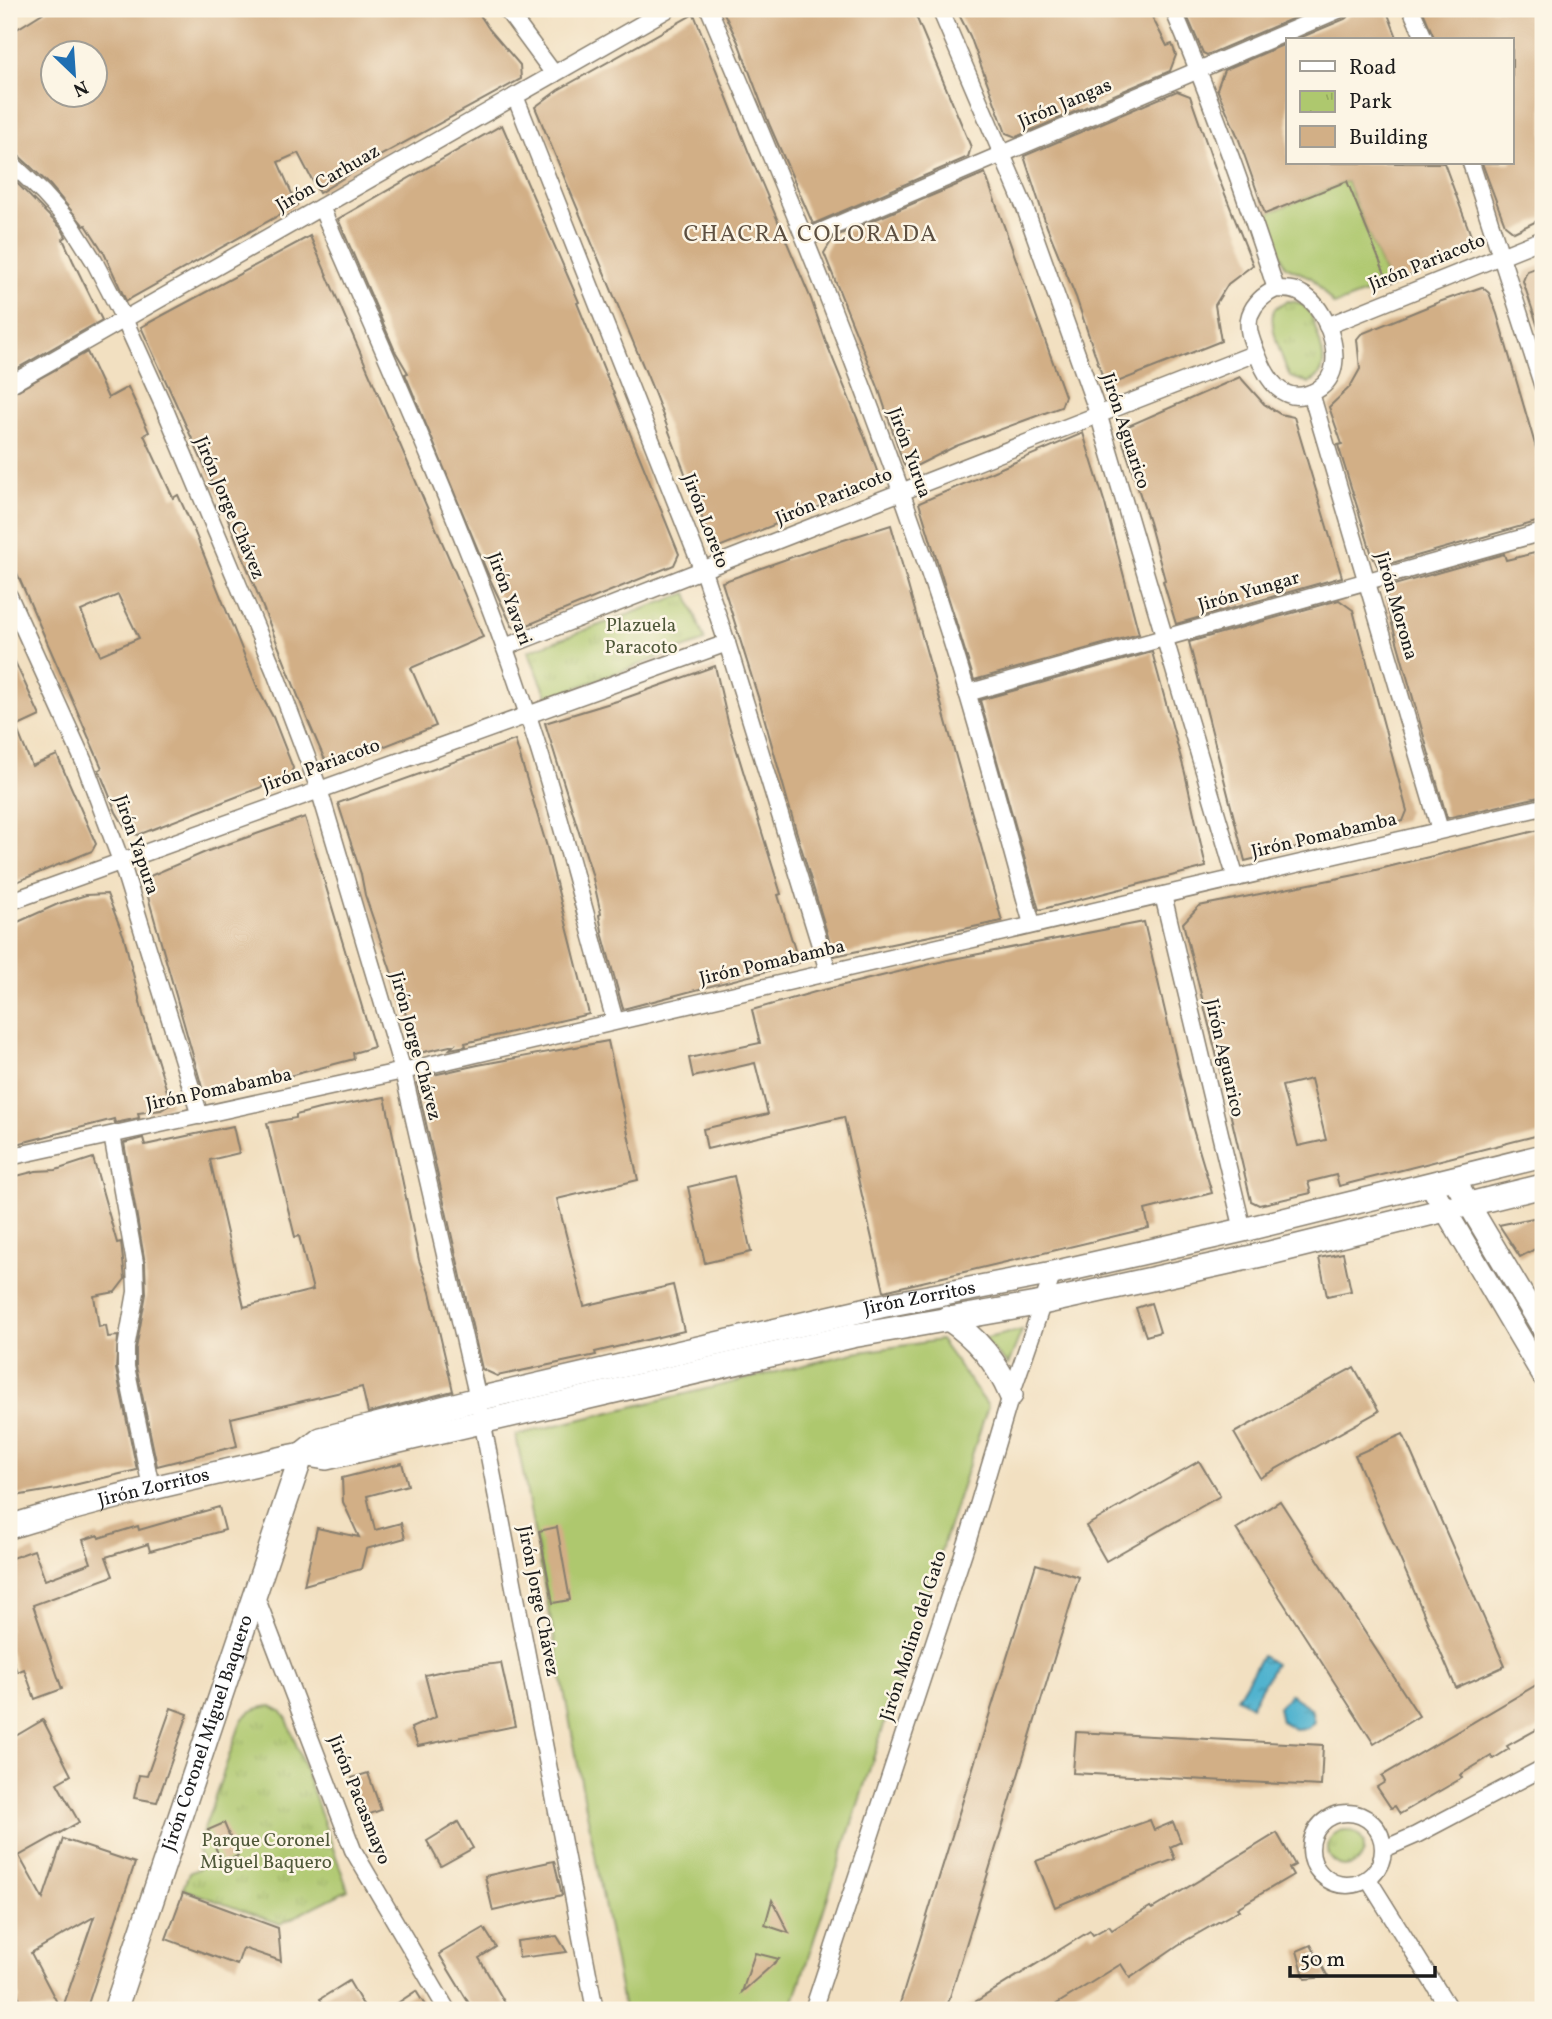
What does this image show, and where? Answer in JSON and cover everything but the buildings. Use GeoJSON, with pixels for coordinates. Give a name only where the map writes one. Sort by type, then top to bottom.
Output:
{"type":"FeatureCollection","features":[{"type":"Feature","properties":{"kind":"main road","name":"Jirón Zorritos"},"geometry":{"type":"LineString","coordinates":[[9,1527],[65,1509],[302,1454],[326,1458],[480,1410],[881,1306],[1053,1273],[1243,1230],[1543,1156]]}},
{"type":"Feature","properties":{"kind":"main road","name":"Jirón Zorritos"},"geometry":{"type":"LineString","coordinates":[[480,1410],[852,1336],[1042,1303],[1270,1253],[1543,1186]]}},
{"type":"Feature","properties":{"kind":"main road"},"geometry":{"type":"LineString","coordinates":[[947,1318],[972,1337],[988,1354],[1011,1395]]}},
{"type":"Feature","properties":{"kind":"main road","name":"Jirón Coronel Miguel Baquero"},"geometry":{"type":"LineString","coordinates":[[115,2010],[302,1454]]}},
{"type":"Feature","properties":{"kind":"street"},"geometry":{"type":"LineString","coordinates":[[506,9],[554,74]]}},
{"type":"Feature","properties":{"kind":"street","name":"Jirón Carhuaz"},"geometry":{"type":"LineString","coordinates":[[9,385],[668,9]]}},
{"type":"Feature","properties":{"kind":"street","name":"Jirón Yurua"},"geometry":{"type":"LineString","coordinates":[[709,9],[806,238],[902,493],[967,693],[1032,924]]}},
{"type":"Feature","properties":{"kind":"street","name":"Jirón Aguarico"},"geometry":{"type":"LineString","coordinates":[[940,9],[1003,154],[1098,413],[1236,878]]}},
{"type":"Feature","properties":{"kind":"street"},"geometry":{"type":"LineString","coordinates":[[1173,9],[1199,70],[1248,202],[1276,289]]}},
{"type":"Feature","properties":{"kind":"street","name":"Jirón Jangas"},"geometry":{"type":"LineString","coordinates":[[806,238],[1341,9]]}},
{"type":"Feature","properties":{"kind":"street"},"geometry":{"type":"LineString","coordinates":[[1411,9],[1424,38]]}},
{"type":"Feature","properties":{"kind":"street","name":"Jirón Loreto"},"geometry":{"type":"LineString","coordinates":[[515,96],[703,571],[828,971]]}},
{"type":"Feature","properties":{"kind":"street","name":"Jirón Jorge Chávez"},"geometry":{"type":"LineString","coordinates":[[9,161],[70,223],[94,261],[124,319],[164,407],[274,670],[319,789],[403,1071],[480,1410],[595,2010]]}},
{"type":"Feature","properties":{"kind":"street"},"geometry":{"type":"LineString","coordinates":[[1471,164],[1543,387]]}},
{"type":"Feature","properties":{"kind":"street","name":"Jirón Yavari"},"geometry":{"type":"LineString","coordinates":[[321,207],[460,526],[505,648],[528,714],[615,1021]]}},
{"type":"Feature","properties":{"kind":"street","name":"Jirón Pariacoto"},"geometry":{"type":"LineString","coordinates":[[1327,326],[1543,239]]}},
{"type":"Feature","properties":{"kind":"street"},"geometry":{"type":"LineString","coordinates":[[1276,289],[1290,289],[1303,294],[1313,303],[1327,326],[1332,340],[1334,366],[1329,379],[1321,388],[1311,393],[1295,396],[1280,391],[1266,375],[1256,352],[1249,326],[1256,303],[1265,294],[1276,289]]}},
{"type":"Feature","properties":{"kind":"street","name":"Jirón Pariacoto"},"geometry":{"type":"LineString","coordinates":[[505,648],[1256,352]]}},
{"type":"Feature","properties":{"kind":"street","name":"Jirón Morona"},"geometry":{"type":"LineString","coordinates":[[1311,393],[1440,830]]}},
{"type":"Feature","properties":{"kind":"street","name":"Jirón Yungar"},"geometry":{"type":"LineString","coordinates":[[967,693],[1543,532]]}},
{"type":"Feature","properties":{"kind":"street","name":"Jirón Yapura"},"geometry":{"type":"LineString","coordinates":[[9,597],[84,762],[121,861],[200,1116]]}},
{"type":"Feature","properties":{"kind":"street","name":"Jirón Pariacoto"},"geometry":{"type":"LineString","coordinates":[[9,902],[727,643]]}},
{"type":"Feature","properties":{"kind":"street","name":"Jirón Pomabamba"},"geometry":{"type":"LineString","coordinates":[[9,1157],[403,1071],[1543,807]]}},
{"type":"Feature","properties":{"kind":"street","name":"Jirón Aguarico"},"geometry":{"type":"LineString","coordinates":[[1163,895],[1243,1230]]}},
{"type":"Feature","properties":{"kind":"street"},"geometry":{"type":"LineString","coordinates":[[112,1135],[135,1263],[136,1292],[126,1348],[126,1367],[151,1488]]}},
{"type":"Feature","properties":{"kind":"street"},"geometry":{"type":"LineString","coordinates":[[1453,1178],[1543,1329]]}},
{"type":"Feature","properties":{"kind":"street"},"geometry":{"type":"LineString","coordinates":[[1430,1184],[1543,1376]]}},
{"type":"Feature","properties":{"kind":"street","name":"Jirón Molino del Gato"},"geometry":{"type":"LineString","coordinates":[[813,2010],[969,1536],[1011,1395],[1053,1273]]}},
{"type":"Feature","properties":{"kind":"street","name":"Jirón Pacasmayo"},"geometry":{"type":"LineString","coordinates":[[255,1594],[353,1850],[447,2010]]}},
{"type":"Feature","properties":{"kind":"street"},"geometry":{"type":"LineString","coordinates":[[1384,1849],[1543,1768]]}},
{"type":"Feature","properties":{"kind":"street"},"geometry":{"type":"LineString","coordinates":[[1356,1813],[1376,1826],[1384,1849],[1382,1860],[1368,1879],[1344,1886],[1332,1883],[1315,1867],[1311,1843],[1314,1832],[1332,1815],[1356,1813]]}},
{"type":"Feature","properties":{"kind":"street"},"geometry":{"type":"LineString","coordinates":[[1368,1879],[1450,2010]]}},
{"type":"Feature","properties":{"kind":"green space"},"geometry":{"type":"Polygon","coordinates":[[[1347,181],[1389,284],[1334,305],[1312,278],[1285,266],[1265,214],[1347,181]]]}},
{"type":"Feature","properties":{"kind":"green space"},"geometry":{"type":"Polygon","coordinates":[[[1288,301],[1300,304],[1309,311],[1321,345],[1321,373],[1309,383],[1290,377],[1274,334],[1274,310],[1288,301]]]}},
{"type":"Feature","properties":{"kind":"green space","name":"Plazuela Paracoto"},"geometry":{"type":"Polygon","coordinates":[[[687,593],[705,641],[548,698],[528,651],[687,593]]]}},
{"type":"Feature","properties":{"kind":"green space"},"geometry":{"type":"Polygon","coordinates":[[[1022,1330],[1008,1365],[982,1339],[1022,1330]]]}},
{"type":"Feature","properties":{"kind":"green space"},"geometry":{"type":"Polygon","coordinates":[[[940,1340],[988,1406],[791,2010],[624,2010],[516,1435],[854,1353],[940,1340]]]}},
{"type":"Feature","properties":{"kind":"green space","name":"Parque Coronel Miguel Baquero"},"geometry":{"type":"Polygon","coordinates":[[[272,1706],[281,1711],[287,1719],[348,1890],[280,1924],[183,1889],[189,1873],[204,1866],[197,1849],[241,1722],[254,1710],[272,1706]]]}},
{"type":"Feature","properties":{"kind":"green space"},"geometry":{"type":"Polygon","coordinates":[[[1346,1830],[1359,1835],[1364,1848],[1359,1861],[1346,1866],[1333,1861],[1328,1848],[1333,1835],[1346,1830]]]}},
{"type":"Feature","properties":{"kind":"water"},"geometry":{"type":"Polygon","coordinates":[[[1262,1656],[1275,1664],[1251,1706],[1237,1698],[1262,1656]]]}},
{"type":"Feature","properties":{"kind":"water"},"geometry":{"type":"Polygon","coordinates":[[[1289,1694],[1311,1708],[1314,1722],[1308,1728],[1295,1729],[1281,1721],[1278,1707],[1289,1694]]]}},
{"type":"Feature","properties":{"kind":"district","name":"CHACRA COLORADA"},"geometry":{"type":"Point","coordinates":[811,235]}}]}
